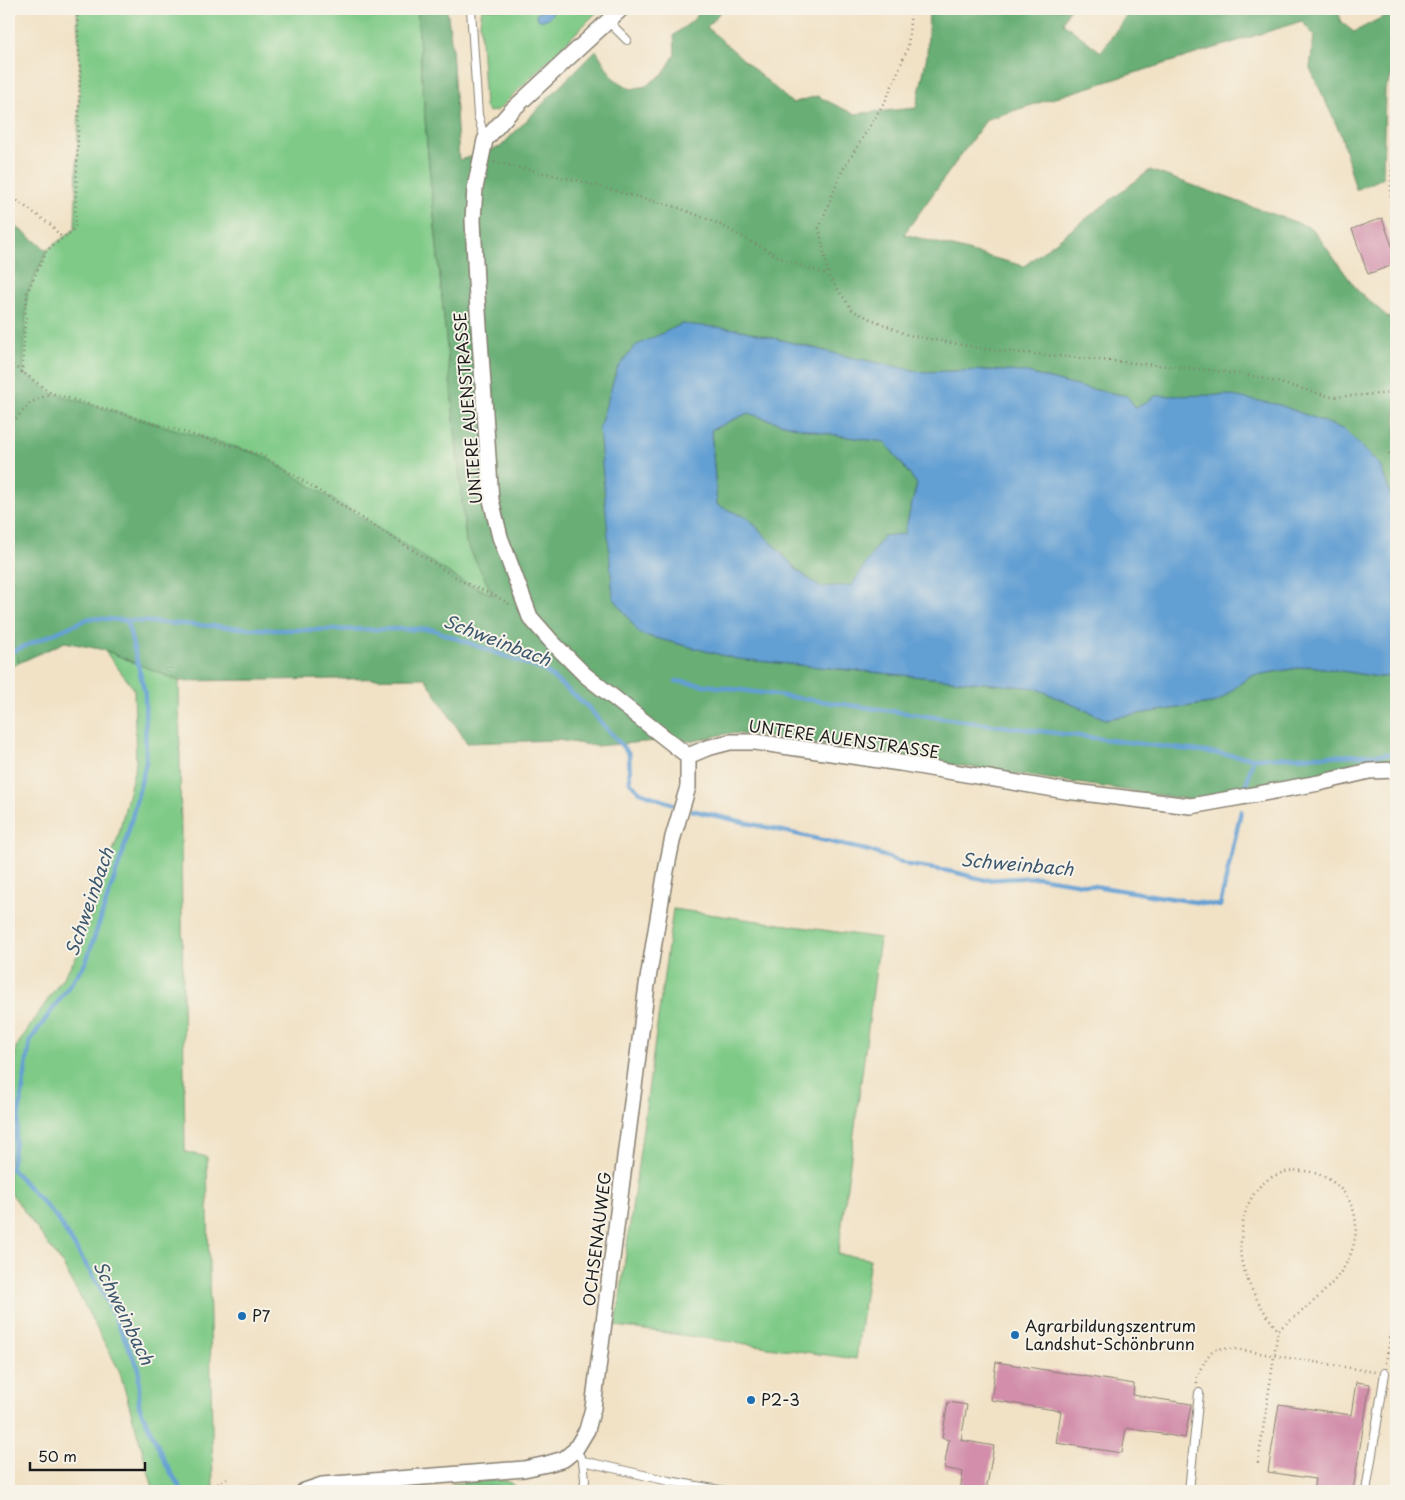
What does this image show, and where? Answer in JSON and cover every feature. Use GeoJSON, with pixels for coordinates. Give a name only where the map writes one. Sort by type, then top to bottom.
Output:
{"type":"FeatureCollection","features":[{"type":"Feature","properties":{"kind":"street","name":"UNTERE AUENSTRASSE"},"geometry":{"type":"LineString","coordinates":[[612,14],[511,111],[485,140],[475,188],[473,220],[491,500],[503,545],[530,617],[585,675],[688,756],[707,748],[730,742],[755,742],[1066,790],[1190,806],[1319,783],[1369,771],[1396,770]]}},
{"type":"Feature","properties":{"kind":"street","name":"OCHSENAUWEG"},"geometry":{"type":"LineString","coordinates":[[579,1456],[593,1408],[647,985],[665,876],[688,787],[688,756]]}},
{"type":"Feature","properties":{"kind":"street"},"geometry":{"type":"LineString","coordinates":[[304,1491],[322,1485],[524,1470],[579,1456]]}},
{"type":"Feature","properties":{"kind":"lane"},"geometry":{"type":"LineString","coordinates":[[470,9],[478,115],[485,140]]}},
{"type":"Feature","properties":{"kind":"lane"},"geometry":{"type":"LineString","coordinates":[[612,14],[627,40]]}},
{"type":"Feature","properties":{"kind":"lane"},"geometry":{"type":"LineString","coordinates":[[1366,1491],[1385,1373]]}},
{"type":"Feature","properties":{"kind":"lane"},"geometry":{"type":"LineString","coordinates":[[1189,1491],[1199,1393]]}},
{"type":"Feature","properties":{"kind":"lane"},"geometry":{"type":"LineString","coordinates":[[579,1456],[585,1479],[584,1491]]}},
{"type":"Feature","properties":{"kind":"lane"},"geometry":{"type":"LineString","coordinates":[[579,1456],[669,1481],[725,1491]]}},
{"type":"Feature","properties":{"kind":"path"},"geometry":{"type":"LineString","coordinates":[[22,373],[27,293],[47,250],[75,229],[80,70],[77,9]]}},
{"type":"Feature","properties":{"kind":"path"},"geometry":{"type":"LineString","coordinates":[[911,9],[908,47],[888,98],[841,173],[820,228],[828,275],[853,311],[908,335],[990,350],[1249,375],[1332,397],[1396,393]]}},
{"type":"Feature","properties":{"kind":"path"},"geometry":{"type":"LineString","coordinates":[[1396,121],[1390,198],[1392,226],[1396,241]]}},
{"type":"Feature","properties":{"kind":"path"},"geometry":{"type":"LineString","coordinates":[[480,159],[576,180],[679,208],[715,222],[785,260],[828,275]]}},
{"type":"Feature","properties":{"kind":"path"},"geometry":{"type":"LineString","coordinates":[[9,196],[51,225],[63,239]]}},
{"type":"Feature","properties":{"kind":"path"},"geometry":{"type":"LineString","coordinates":[[9,362],[52,393],[262,455],[465,583],[494,595],[530,617]]}},
{"type":"Feature","properties":{"kind":"path"},"geometry":{"type":"LineString","coordinates":[[9,426],[30,403],[52,393]]}},
{"type":"Feature","properties":{"kind":"path"},"geometry":{"type":"LineString","coordinates":[[1389,454],[1396,462]]}},
{"type":"Feature","properties":{"kind":"path"},"geometry":{"type":"LineString","coordinates":[[1258,1463],[1278,1330],[1264,1310],[1242,1264],[1240,1248],[1244,1216],[1254,1194],[1271,1178],[1293,1170],[1305,1170],[1328,1178],[1345,1195],[1352,1210],[1356,1226],[1354,1241],[1348,1260],[1338,1275],[1318,1296],[1278,1330]]}},
{"type":"Feature","properties":{"kind":"path"},"geometry":{"type":"LineString","coordinates":[[1199,1393],[1196,1376],[1208,1354],[1216,1348],[1235,1349],[1385,1373],[1396,1303]]}},
{"type":"Feature","properties":{"kind":"path"},"geometry":{"type":"LineString","coordinates":[[188,1491],[216,1485],[227,1478]]}},
{"type":"Feature","properties":{"kind":"green space"},"geometry":{"type":"Polygon","coordinates":[[[77,9],[417,9],[427,145],[466,542],[494,595],[51,393],[22,373],[27,293],[47,250],[75,229],[80,70],[77,9]]]}},
{"type":"Feature","properties":{"kind":"green space"},"geometry":{"type":"Polygon","coordinates":[[[417,9],[447,9],[452,48],[459,160],[500,147],[596,50],[613,78],[631,89],[646,86],[664,73],[675,54],[674,35],[692,21],[703,9],[723,9],[707,27],[792,103],[817,96],[854,114],[916,108],[927,55],[929,9],[1069,9],[1063,23],[1101,52],[1131,9],[1338,9],[1341,22],[1354,32],[1396,10],[1396,68],[1385,89],[1383,178],[1356,190],[1341,135],[1310,68],[1314,36],[1302,21],[987,119],[904,234],[1024,266],[1150,170],[1312,228],[1358,291],[1396,324],[1396,510],[1380,465],[1345,430],[1280,405],[1136,408],[1127,396],[1080,387],[1024,372],[986,370],[922,372],[849,357],[737,329],[640,634],[737,659],[1035,688],[1105,719],[1217,702],[1250,676],[1310,666],[1379,677],[1396,676],[1396,764],[1363,763],[1256,788],[1191,800],[730,733],[694,741],[686,741],[677,737],[657,741],[596,746],[557,740],[467,743],[425,678],[179,681],[104,650],[65,642],[19,663],[9,631],[9,221],[47,250],[27,293],[23,373],[52,393],[262,455],[465,583],[493,595],[466,542],[427,145],[417,9]]]}},
{"type":"Feature","properties":{"kind":"green space"},"geometry":{"type":"Polygon","coordinates":[[[482,9],[600,9],[498,110],[489,112],[485,107],[480,23],[482,9]]]}},
{"type":"Feature","properties":{"kind":"green space"},"geometry":{"type":"Polygon","coordinates":[[[748,413],[816,431],[885,442],[917,484],[904,535],[866,563],[852,585],[820,587],[797,570],[749,519],[717,505],[711,430],[748,413]]]}},
{"type":"Feature","properties":{"kind":"green space"},"geometry":{"type":"Polygon","coordinates":[[[9,631],[19,663],[9,668],[9,631]]]}},
{"type":"Feature","properties":{"kind":"green space"},"geometry":{"type":"Polygon","coordinates":[[[104,650],[179,681],[185,1152],[207,1157],[213,1488],[257,1488],[260,1491],[154,1491],[119,1370],[63,1265],[9,1190],[9,1112],[16,1047],[76,958],[118,837],[136,763],[134,689],[104,650]]]}},
{"type":"Feature","properties":{"kind":"green space"},"geometry":{"type":"Polygon","coordinates":[[[673,909],[880,938],[838,1254],[870,1259],[856,1359],[616,1326],[673,909]]]}},
{"type":"Feature","properties":{"kind":"green space"},"geometry":{"type":"Polygon","coordinates":[[[499,1480],[510,1483],[517,1491],[500,1491],[500,1486],[467,1487],[466,1491],[450,1491],[452,1484],[499,1480]]]}},
{"type":"Feature","properties":{"kind":"green space"},"geometry":{"type":"Polygon","coordinates":[[[428,1487],[427,1491],[374,1491],[428,1487]]]}},
{"type":"Feature","properties":{"kind":"water"},"geometry":{"type":"Polygon","coordinates":[[[545,9],[554,9],[549,18],[539,20],[536,16],[537,13],[545,9]]]}},
{"type":"Feature","properties":{"kind":"water"},"geometry":{"type":"Polygon","coordinates":[[[682,324],[737,329],[849,357],[922,372],[986,370],[1024,372],[1080,387],[1127,396],[1136,408],[1156,396],[1227,395],[1280,405],[1345,430],[1380,465],[1396,510],[1396,676],[1379,677],[1310,666],[1250,676],[1217,702],[1105,719],[1035,688],[737,659],[640,634],[613,597],[599,428],[617,369],[635,346],[682,324]],[[748,413],[711,430],[717,505],[749,519],[797,570],[820,587],[852,585],[883,536],[904,534],[917,484],[885,442],[816,431],[748,413]]]}},
{"type":"Feature","properties":{"kind":"building"},"geometry":{"type":"Polygon","coordinates":[[[1382,218],[1396,257],[1396,264],[1368,274],[1352,229],[1382,218]]]}},
{"type":"Feature","properties":{"kind":"building"},"geometry":{"type":"Polygon","coordinates":[[[996,1362],[1134,1384],[1133,1395],[1191,1404],[1185,1438],[1126,1428],[1122,1453],[1056,1443],[1061,1411],[991,1400],[996,1362]]]}},
{"type":"Feature","properties":{"kind":"building"},"geometry":{"type":"Polygon","coordinates":[[[1356,1382],[1370,1384],[1353,1491],[1313,1491],[1315,1479],[1268,1472],[1279,1404],[1351,1415],[1356,1382]]]}},
{"type":"Feature","properties":{"kind":"building"},"geometry":{"type":"Polygon","coordinates":[[[948,1402],[967,1405],[961,1440],[994,1446],[986,1491],[960,1491],[963,1472],[944,1468],[949,1440],[942,1438],[948,1402]]]}},
{"type":"Feature","properties":{"kind":"waterway","name":"Schweinbach"},"geometry":{"type":"LineString","coordinates":[[9,653],[90,618],[275,630],[431,629],[545,671],[587,706],[629,754],[630,782],[640,792],[673,804]]}},
{"type":"Feature","properties":{"kind":"waterway","name":"Schweinbach"},"geometry":{"type":"LineString","coordinates":[[127,621],[145,693],[146,763],[123,852],[86,962],[30,1041],[11,1168],[57,1218],[101,1289],[139,1369],[139,1406],[167,1466],[182,1491]]}},
{"type":"Feature","properties":{"kind":"waterway","name":"Schweinbach"},"geometry":{"type":"LineString","coordinates":[[676,681],[992,725],[1253,758],[1396,754]]}},
{"type":"Feature","properties":{"kind":"waterway","name":"Schweinbach"},"geometry":{"type":"LineString","coordinates":[[1245,790],[1253,758]]}},
{"type":"Feature","properties":{"kind":"waterway","name":"Schweinbach"},"geometry":{"type":"LineString","coordinates":[[691,810],[870,851],[909,865],[954,872],[985,880],[1038,877],[1220,906],[1241,811]]}},
{"type":"Feature","properties":{"kind":"place","name":"P7"},"geometry":{"type":"Point","coordinates":[242,1316]}},
{"type":"Feature","properties":{"kind":"place","name":"Agrarbildungszentrum Landshut-Schönbrunn"},"geometry":{"type":"Point","coordinates":[1015,1335]}},
{"type":"Feature","properties":{"kind":"place","name":"P2-3"},"geometry":{"type":"Point","coordinates":[751,1400]}}]}
